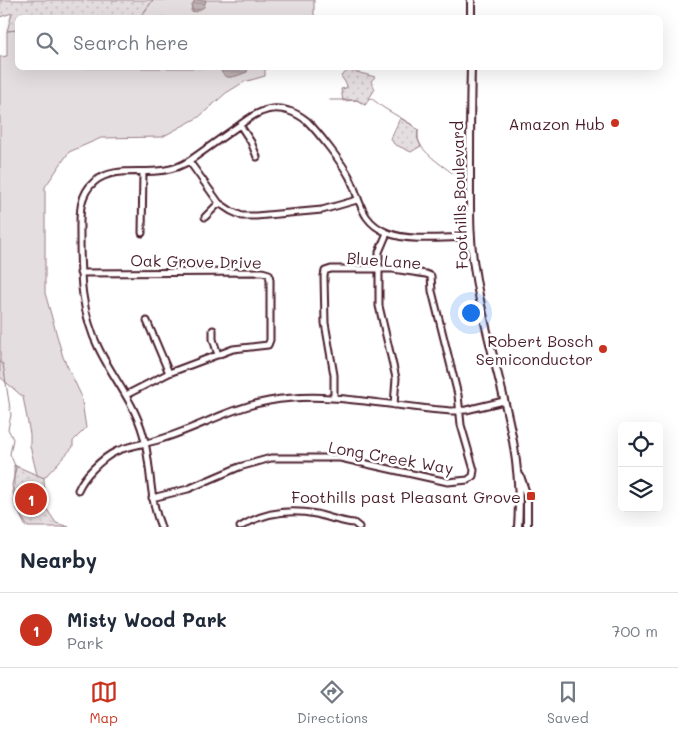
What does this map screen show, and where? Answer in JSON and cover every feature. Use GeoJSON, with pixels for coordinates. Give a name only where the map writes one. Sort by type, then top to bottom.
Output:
{"type":"FeatureCollection","features":[{"type":"Feature","properties":{"kind":"main road"},"geometry":{"type":"LineString","coordinates":[[471,15],[472,0]]}},
{"type":"Feature","properties":{"kind":"main road","name":"Foothills Boulevard"},"geometry":{"type":"LineString","coordinates":[[471,70],[471,237],[474,273],[515,445],[518,467],[518,527]]}},
{"type":"Feature","properties":{"kind":"main road","name":"Foothills Boulevard"},"geometry":{"type":"LineString","coordinates":[[518,467],[526,496],[527,527]]}},
{"type":"Feature","properties":{"kind":"main road"},"geometry":{"type":"LineString","coordinates":[[519,510],[522,527]]}},
{"type":"Feature","properties":{"kind":"street"},"geometry":{"type":"LineString","coordinates":[[161,527],[152,498],[145,443],[135,412],[105,361],[94,336],[83,300],[80,273],[80,208],[87,190],[95,181],[106,175],[120,172],[169,170],[189,161],[258,113],[269,110],[285,110],[300,116],[312,126],[347,173],[357,200],[370,220],[387,233],[403,237],[471,237]]}},
{"type":"Feature","properties":{"kind":"street"},"geometry":{"type":"LineString","coordinates":[[240,125],[251,142],[257,157]]}},
{"type":"Feature","properties":{"kind":"street"},"geometry":{"type":"LineString","coordinates":[[189,161],[219,203],[237,214],[256,216],[328,209],[357,200]]}},
{"type":"Feature","properties":{"kind":"street"},"geometry":{"type":"LineString","coordinates":[[142,232],[143,172]]}},
{"type":"Feature","properties":{"kind":"street"},"geometry":{"type":"LineString","coordinates":[[205,216],[219,203]]}},
{"type":"Feature","properties":{"kind":"street"},"geometry":{"type":"LineString","coordinates":[[387,233],[379,252],[379,311],[396,378],[394,405]]}},
{"type":"Feature","properties":{"kind":"street","name":"Blue Lane"},"geometry":{"type":"LineString","coordinates":[[334,398],[334,375],[325,323],[324,276],[331,269],[392,269],[431,276],[432,291],[460,410]]}},
{"type":"Feature","properties":{"kind":"street","name":"Oak Grove Drive"},"geometry":{"type":"LineString","coordinates":[[80,273],[262,272],[269,274],[270,340],[268,345],[245,346],[218,355],[170,373],[126,395]]}},
{"type":"Feature","properties":{"kind":"street"},"geometry":{"type":"LineString","coordinates":[[147,321],[170,373]]}},
{"type":"Feature","properties":{"kind":"street"},"geometry":{"type":"LineString","coordinates":[[213,330],[213,340],[218,355]]}},
{"type":"Feature","properties":{"kind":"street"},"geometry":{"type":"LineString","coordinates":[[78,490],[84,478],[107,456],[118,449],[163,438],[254,404],[290,398],[334,398],[442,410],[460,410],[504,400]]}},
{"type":"Feature","properties":{"kind":"street","name":"Long Creek Way"},"geometry":{"type":"LineString","coordinates":[[152,498],[188,489],[239,467],[271,458],[340,458],[448,482],[468,480],[473,476],[474,470],[461,425],[460,410]]}},
{"type":"Feature","properties":{"kind":"street"},"geometry":{"type":"LineString","coordinates":[[240,527],[262,516],[287,512],[315,514],[354,523],[359,527]]}},
{"type":"Feature","properties":{"kind":"shaded area"},"geometry":{"type":"Polygon","coordinates":[[[0,0],[153,0],[142,15],[15,15],[15,30],[7,31],[12,13],[0,17],[0,0]]]}},
{"type":"Feature","properties":{"kind":"shaded area"},"geometry":{"type":"Polygon","coordinates":[[[153,0],[314,0],[314,15],[142,15],[153,0]]]}},
{"type":"Feature","properties":{"kind":"shaded area"},"geometry":{"type":"Polygon","coordinates":[[[195,0],[206,0],[204,7],[196,12],[191,11],[195,0]]]}},
{"type":"Feature","properties":{"kind":"shaded area"},"geometry":{"type":"Polygon","coordinates":[[[15,30],[15,70],[265,70],[265,76],[244,82],[226,93],[199,117],[162,137],[101,138],[69,152],[45,187],[45,293],[63,357],[81,395],[86,428],[73,441],[73,447],[44,478],[37,475],[30,446],[30,434],[23,397],[0,377],[0,57],[7,56],[7,31],[15,30]]]}},
{"type":"Feature","properties":{"kind":"shaded area"},"geometry":{"type":"Polygon","coordinates":[[[221,70],[248,70],[247,72],[231,77],[224,76],[221,70]]]}},
{"type":"Feature","properties":{"kind":"shaded area"},"geometry":{"type":"Polygon","coordinates":[[[349,70],[353,70],[375,77],[371,81],[375,89],[365,105],[357,100],[343,101],[341,89],[346,88],[347,85],[341,76],[349,70]]]}},
{"type":"Feature","properties":{"kind":"shaded area"},"geometry":{"type":"Polygon","coordinates":[[[400,118],[418,130],[418,139],[421,146],[411,152],[394,144],[391,139],[400,118]]]}},
{"type":"Feature","properties":{"kind":"shaded area"},"geometry":{"type":"Polygon","coordinates":[[[14,465],[44,478],[46,508],[56,523],[69,527],[28,527],[18,511],[14,488],[14,465]]]}},
{"type":"Feature","properties":{"kind":"waterway"},"geometry":{"type":"LineString","coordinates":[[330,100],[357,100],[365,105],[370,98],[372,99],[418,130],[418,139],[423,149],[454,174]]}},
{"type":"Feature","properties":{"kind":"waterway"},"geometry":{"type":"LineString","coordinates":[[0,362],[3,364],[11,415],[8,429],[13,439],[10,454],[16,468],[12,485],[15,505],[26,527]]}},
{"type":"Feature","properties":{"kind":"place","name":"Amazon Hub"},"geometry":{"type":"Point","coordinates":[615,123]}},
{"type":"Feature","properties":{"kind":"place","name":"Robert Bosch Semiconductor"},"geometry":{"type":"Point","coordinates":[603,349]}},
{"type":"Feature","properties":{"kind":"place","name":"Foothills past Pleasant Grove"},"geometry":{"type":"Point","coordinates":[531,496]}},
{"type":"Feature","properties":{"kind":"place","name":"Misty Wood Park"},"geometry":{"type":"Point","coordinates":[31,499]}}]}
